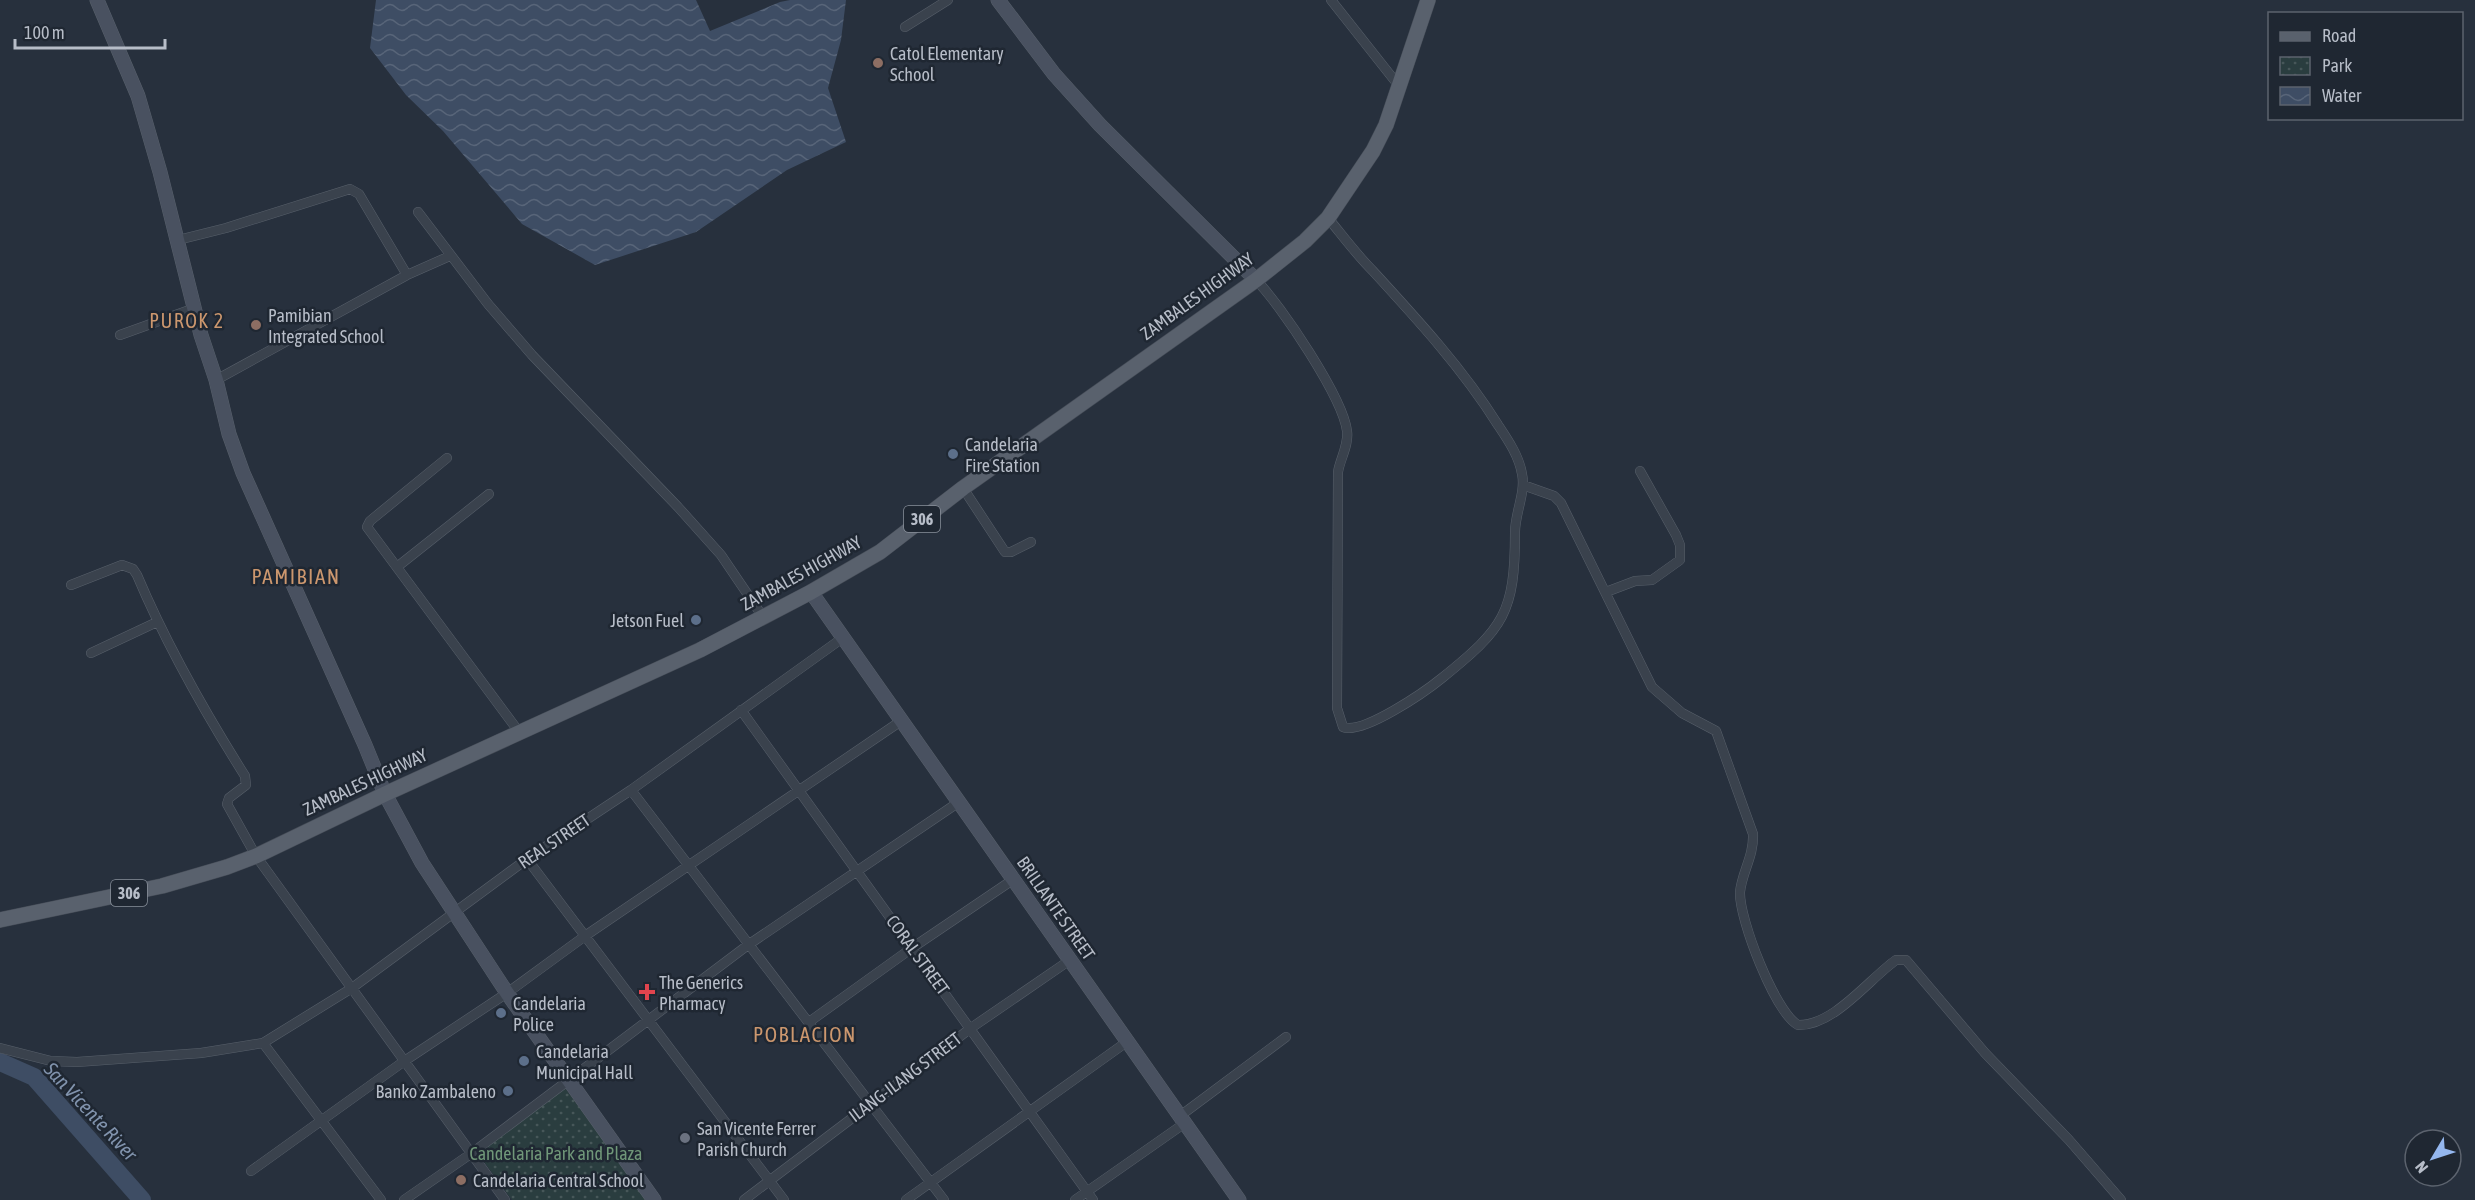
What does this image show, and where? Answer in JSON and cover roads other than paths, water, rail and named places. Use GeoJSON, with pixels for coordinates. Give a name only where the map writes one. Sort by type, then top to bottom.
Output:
{"type":"FeatureCollection","features":[{"type":"Feature","properties":{"kind":"main road","name":"ZAMBALES HIGHWAY"},"geometry":{"type":"LineString","coordinates":[[0,920],[162,886],[227,867],[255,856],[519,732],[662,668],[811,592],[880,552],[963,488],[1256,280],[1305,241],[1328,218],[1373,152],[1386,125],[1428,0]]}},
{"type":"Feature","properties":{"kind":"street"},"geometry":{"type":"LineString","coordinates":[[97,0],[138,96],[229,434],[243,473],[385,794],[431,878],[453,912],[567,1080],[654,1200]]}},
{"type":"Feature","properties":{"kind":"street"},"geometry":{"type":"LineString","coordinates":[[905,27],[948,0]]}},
{"type":"Feature","properties":{"kind":"street"},"geometry":{"type":"LineString","coordinates":[[998,0],[1054,74],[1100,125],[1270,294],[1324,379],[1342,416],[1347,431],[1338,472],[1337,708],[1343,727],[1351,729],[1359,728],[1393,710],[1433,685],[1480,647],[1497,626],[1507,610],[1512,595],[1515,525],[1523,484],[1520,464],[1480,397],[1397,295],[1371,270],[1328,218]]}},
{"type":"Feature","properties":{"kind":"street"},"geometry":{"type":"LineString","coordinates":[[1331,0],[1400,86]]}},
{"type":"Feature","properties":{"kind":"street"},"geometry":{"type":"LineString","coordinates":[[178,240],[226,228],[350,189],[359,194],[407,275]]}},
{"type":"Feature","properties":{"kind":"street"},"geometry":{"type":"LineString","coordinates":[[418,212],[450,256],[532,355],[721,555],[763,617]]}},
{"type":"Feature","properties":{"kind":"street"},"geometry":{"type":"LineString","coordinates":[[216,380],[407,275],[450,256]]}},
{"type":"Feature","properties":{"kind":"street"},"geometry":{"type":"LineString","coordinates":[[120,335],[195,308]]}},
{"type":"Feature","properties":{"kind":"street"},"geometry":{"type":"LineString","coordinates":[[447,458],[368,524],[369,532],[519,732]]}},
{"type":"Feature","properties":{"kind":"street"},"geometry":{"type":"LineString","coordinates":[[1606,592],[1635,581],[1652,580],[1680,560],[1680,545],[1676,535],[1640,471]]}},
{"type":"Feature","properties":{"kind":"street"},"geometry":{"type":"LineString","coordinates":[[1523,484],[1554,496],[1561,503],[1652,687],[1682,713],[1716,731],[1754,834],[1754,848],[1742,879],[1740,895],[1743,914],[1771,987],[1791,1021],[1798,1025],[1816,1022],[1854,997],[1896,960],[1906,960],[1985,1053],[2069,1140],[2121,1200]]}},
{"type":"Feature","properties":{"kind":"street"},"geometry":{"type":"LineString","coordinates":[[963,488],[1005,552],[1011,552],[1031,542]]}},
{"type":"Feature","properties":{"kind":"street"},"geometry":{"type":"LineString","coordinates":[[397,567],[489,494]]}},
{"type":"Feature","properties":{"kind":"street"},"geometry":{"type":"LineString","coordinates":[[71,585],[114,567],[127,566],[137,575],[157,622],[200,704],[244,776],[246,785],[229,798],[227,804],[255,856],[505,1200]]}},
{"type":"Feature","properties":{"kind":"street","name":"BRILLANTE STREET"},"geometry":{"type":"LineString","coordinates":[[811,592],[1239,1200]]}},
{"type":"Feature","properties":{"kind":"street"},"geometry":{"type":"LineString","coordinates":[[91,652],[157,622]]}},
{"type":"Feature","properties":{"kind":"street","name":"REAL STREET"},"geometry":{"type":"LineString","coordinates":[[263,1042],[352,988],[527,859],[631,790],[844,637]]}},
{"type":"Feature","properties":{"kind":"street","name":"CORAL STREET"},"geometry":{"type":"LineString","coordinates":[[741,710],[1093,1200]]}},
{"type":"Feature","properties":{"kind":"street"},"geometry":{"type":"LineString","coordinates":[[251,1171],[585,936],[901,721]]}},
{"type":"Feature","properties":{"kind":"street"},"geometry":{"type":"LineString","coordinates":[[631,790],[944,1200]]}},
{"type":"Feature","properties":{"kind":"street"},"geometry":{"type":"LineString","coordinates":[[404,1200],[472,1153],[748,945],[857,873],[959,801]]}},
{"type":"Feature","properties":{"kind":"street"},"geometry":{"type":"LineString","coordinates":[[527,859],[784,1200]]}},
{"type":"Feature","properties":{"kind":"street"},"geometry":{"type":"LineString","coordinates":[[809,1022],[1014,879]]}},
{"type":"Feature","properties":{"kind":"street","name":"ILANG-ILANG STREET"},"geometry":{"type":"LineString","coordinates":[[744,1200],[971,1028],[1070,960]]}},
{"type":"Feature","properties":{"kind":"street"},"geometry":{"type":"LineString","coordinates":[[1075,1200],[1183,1120],[1286,1037]]}},
{"type":"Feature","properties":{"kind":"street"},"geometry":{"type":"LineString","coordinates":[[906,1200],[1128,1041]]}},
{"type":"Feature","properties":{"kind":"street"},"geometry":{"type":"LineString","coordinates":[[0,1048],[51,1061],[77,1062],[201,1053],[263,1042],[381,1200]]}},
{"type":"Feature","properties":{"kind":"water"},"geometry":{"type":"Polygon","coordinates":[[[376,0],[696,0],[710,31],[780,2],[846,0],[841,40],[828,88],[846,142],[787,170],[696,232],[595,265],[522,224],[443,131],[406,95],[370,48],[376,0]]]}},
{"type":"Feature","properties":{"kind":"waterway","name":"San Vicente River"},"geometry":{"type":"LineString","coordinates":[[0,1062],[34,1077],[142,1200]]}},
{"type":"Feature","properties":{"kind":"place","name":"Catol Elementary School"},"geometry":{"type":"Point","coordinates":[878,63]}},
{"type":"Feature","properties":{"kind":"place","name":"Pamibian Integrated School"},"geometry":{"type":"Point","coordinates":[256,325]}},
{"type":"Feature","properties":{"kind":"place","name":"Candelaria Fire Station"},"geometry":{"type":"Point","coordinates":[953,454]}},
{"type":"Feature","properties":{"kind":"place","name":"Jetson Fuel"},"geometry":{"type":"Point","coordinates":[696,620]}},
{"type":"Feature","properties":{"kind":"place","name":"The Generics Pharmacy"},"geometry":{"type":"Point","coordinates":[647,992]}},
{"type":"Feature","properties":{"kind":"place","name":"Candelaria Police"},"geometry":{"type":"Point","coordinates":[501,1013]}},
{"type":"Feature","properties":{"kind":"place","name":"Candelaria Municipal Hall"},"geometry":{"type":"Point","coordinates":[524,1061]}},
{"type":"Feature","properties":{"kind":"place","name":"Banko Zambaleno"},"geometry":{"type":"Point","coordinates":[508,1091]}},
{"type":"Feature","properties":{"kind":"place","name":"San Vicente Ferrer Parish Church"},"geometry":{"type":"Point","coordinates":[685,1138]}},
{"type":"Feature","properties":{"kind":"place","name":"Candelaria Central School"},"geometry":{"type":"Point","coordinates":[461,1180]}},
{"type":"Feature","properties":{"kind":"district","name":"PUROK 2"},"geometry":{"type":"Point","coordinates":[187,320]}},
{"type":"Feature","properties":{"kind":"district","name":"PAMIBIAN"},"geometry":{"type":"Point","coordinates":[296,576]}},
{"type":"Feature","properties":{"kind":"district","name":"POBLACION"},"geometry":{"type":"Point","coordinates":[805,1034]}},
{"type":"Feature","properties":{"kind":"park label","name":"Candelaria Park and Plaza"},"geometry":{"type":"Point","coordinates":[556,1153]}}]}
